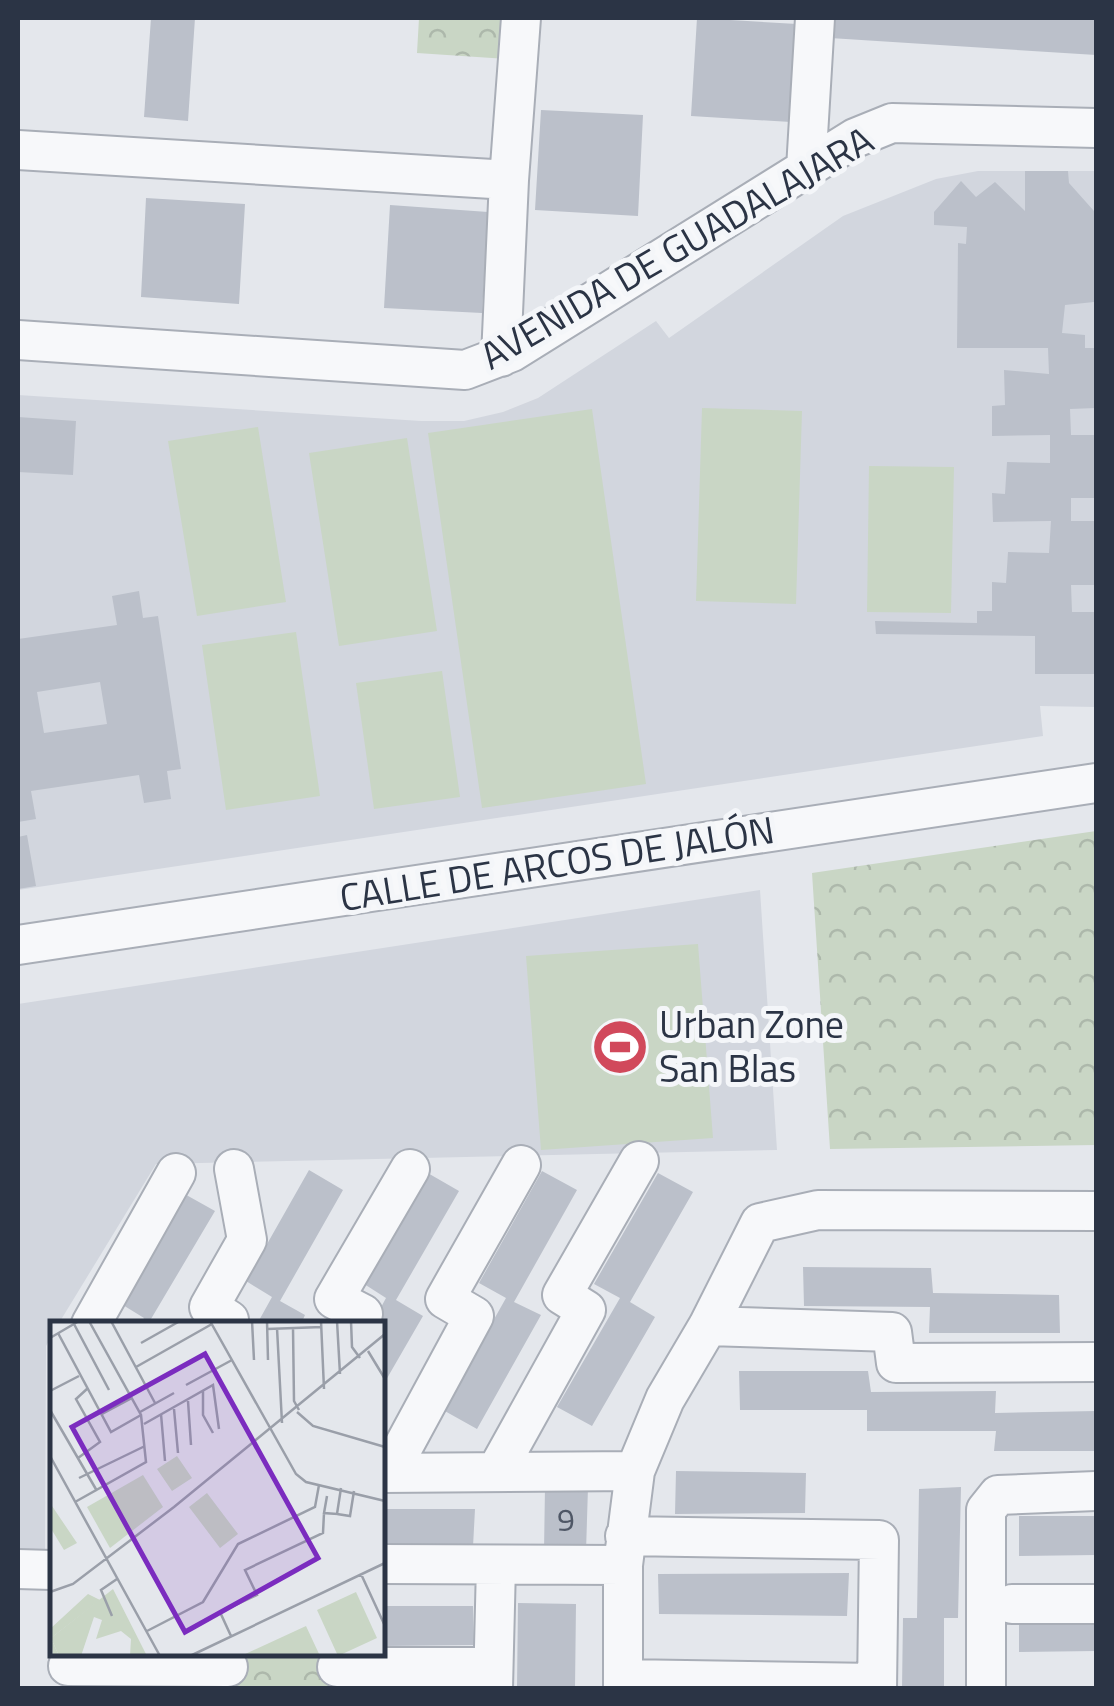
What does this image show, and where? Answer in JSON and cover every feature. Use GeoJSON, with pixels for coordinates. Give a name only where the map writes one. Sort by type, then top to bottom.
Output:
{"type":"FeatureCollection","features":[{"type":"Feature","properties":{"kind":"street"},"geometry":{"type":"LineString","coordinates":[[500,357],[521,18]]}},
{"type":"Feature","properties":{"kind":"street"},"geometry":{"type":"LineString","coordinates":[[806,168],[816,18]]}},
{"type":"Feature","properties":{"kind":"street","name":"AVENIDA DE GUADALAJARA"},"geometry":{"type":"LineString","coordinates":[[18,340],[466,370],[500,357],[855,138],[892,123],[1096,128]]}},
{"type":"Feature","properties":{"kind":"street"},"geometry":{"type":"LineString","coordinates":[[18,150],[509,180]]}},
{"type":"Feature","properties":{"kind":"street","name":"CALLE DE ARCOS DE JALÓN"},"geometry":{"type":"LineString","coordinates":[[18,946],[1096,783]]}},
{"type":"Feature","properties":{"kind":"street"},"geometry":{"type":"LineString","coordinates":[[496,1472],[586,1310],[562,1296],[639,1161]]}},
{"type":"Feature","properties":{"kind":"street"},"geometry":{"type":"LineString","coordinates":[[520,1165],[445,1299],[474,1316],[386,1473],[636,1471]]}},
{"type":"Feature","properties":{"kind":"street"},"geometry":{"type":"LineString","coordinates":[[228,1321],[209,1307],[248,1240],[234,1168]]}},
{"type":"Feature","properties":{"kind":"street"},"geometry":{"type":"LineString","coordinates":[[360,1321],[363,1314],[334,1299],[410,1169]]}},
{"type":"Feature","properties":{"kind":"street"},"geometry":{"type":"LineString","coordinates":[[93,1321],[176,1173]]}},
{"type":"Feature","properties":{"kind":"street"},"geometry":{"type":"LineString","coordinates":[[385,1564],[496,1565],[624,1550],[879,1540],[877,1686],[623,1684],[624,1550],[636,1471],[665,1399],[708,1326],[760,1222],[818,1210],[1096,1211]]}},
{"type":"Feature","properties":{"kind":"street"},"geometry":{"type":"LineString","coordinates":[[708,1326],[892,1332],[896,1363],[1096,1362]]}},
{"type":"Feature","properties":{"kind":"street"},"geometry":{"type":"LineString","coordinates":[[986,1688],[986,1510],[998,1495],[1096,1491]]}},
{"type":"Feature","properties":{"kind":"street"},"geometry":{"type":"LineString","coordinates":[[337,1667],[493,1678],[496,1565]]}},
{"type":"Feature","properties":{"kind":"street"},"geometry":{"type":"LineString","coordinates":[[18,1570],[50,1570]]}},
{"type":"Feature","properties":{"kind":"street"},"geometry":{"type":"LineString","coordinates":[[1012,1604],[1096,1604]]}},
{"type":"Feature","properties":{"kind":"street"},"geometry":{"type":"LineString","coordinates":[[68,1666],[228,1667]]}},
{"type":"Feature","properties":{"kind":"shaded area"},"geometry":{"type":"Polygon","coordinates":[[[978,171],[1096,171],[1096,707],[1040,706],[1043,736],[18,890],[18,395],[421,421],[464,421],[503,412],[538,398],[656,321],[669,338],[843,216],[936,179],[978,171]]]}},
{"type":"Feature","properties":{"kind":"shaded area"},"geometry":{"type":"Polygon","coordinates":[[[760,890],[777,1150],[156,1164],[60,1321],[50,1321],[46,1346],[45,1552],[18,1551],[18,1004],[760,890]]]}},
{"type":"Feature","properties":{"kind":"green space"},"geometry":{"type":"Polygon","coordinates":[[[419,18],[510,18],[507,59],[417,53],[419,18]]]}},
{"type":"Feature","properties":{"kind":"green space"},"geometry":{"type":"Polygon","coordinates":[[[702,408],[802,411],[796,604],[696,601],[702,408]]]}},
{"type":"Feature","properties":{"kind":"green space"},"geometry":{"type":"Polygon","coordinates":[[[592,409],[646,784],[482,808],[428,433],[592,409]]]}},
{"type":"Feature","properties":{"kind":"green space"},"geometry":{"type":"Polygon","coordinates":[[[258,427],[286,602],[197,616],[168,441],[258,427]]]}},
{"type":"Feature","properties":{"kind":"green space"},"geometry":{"type":"Polygon","coordinates":[[[407,438],[437,631],[339,646],[309,453],[407,438]]]}},
{"type":"Feature","properties":{"kind":"green space"},"geometry":{"type":"Polygon","coordinates":[[[869,466],[954,467],[951,613],[867,612],[869,466]]]}},
{"type":"Feature","properties":{"kind":"green space"},"geometry":{"type":"Polygon","coordinates":[[[296,632],[320,796],[226,810],[202,645],[296,632]]]}},
{"type":"Feature","properties":{"kind":"green space"},"geometry":{"type":"Polygon","coordinates":[[[442,671],[460,797],[374,809],[356,683],[442,671]]]}},
{"type":"Feature","properties":{"kind":"green space"},"geometry":{"type":"Polygon","coordinates":[[[1096,831],[1096,1145],[830,1149],[812,873],[1096,831]]]}},
{"type":"Feature","properties":{"kind":"green space","name":"Urban Zone San Blas"},"geometry":{"type":"Polygon","coordinates":[[[698,944],[713,1138],[541,1150],[526,956],[698,944]]]}},
{"type":"Feature","properties":{"kind":"green space"},"geometry":{"type":"Polygon","coordinates":[[[228,1656],[337,1656],[337,1688],[228,1688],[228,1656]]]}},
{"type":"Feature","properties":{"kind":"building"},"geometry":{"type":"Polygon","coordinates":[[[151,18],[195,18],[188,121],[144,117],[151,18]]]}},
{"type":"Feature","properties":{"kind":"building"},"geometry":{"type":"Polygon","coordinates":[[[697,18],[797,24],[791,122],[691,116],[697,18]]]}},
{"type":"Feature","properties":{"kind":"building"},"geometry":{"type":"Polygon","coordinates":[[[831,18],[1096,18],[1096,55],[830,38],[831,18]]]}},
{"type":"Feature","properties":{"kind":"building"},"geometry":{"type":"Polygon","coordinates":[[[541,110],[643,115],[638,216],[535,210],[541,110]]]}},
{"type":"Feature","properties":{"kind":"building"},"geometry":{"type":"Polygon","coordinates":[[[1025,171],[1068,171],[1069,183],[1096,209],[1096,306],[1094,302],[1065,305],[1062,333],[1085,335],[1085,348],[1096,348],[1096,408],[1070,409],[1071,435],[1096,435],[1096,498],[1071,498],[1071,521],[1096,521],[1096,585],[1071,585],[1072,612],[1096,612],[1096,674],[1035,674],[1035,636],[876,634],[875,621],[977,623],[977,611],[992,611],[992,582],[1006,583],[1008,552],[1049,553],[1051,521],[993,522],[992,493],[1005,494],[1007,462],[1050,463],[1050,435],[992,436],[992,406],[1005,405],[1004,370],[1049,374],[1048,348],[957,348],[958,243],[966,244],[967,227],[934,225],[934,212],[961,181],[976,197],[995,182],[1025,211],[1025,171]]]}},
{"type":"Feature","properties":{"kind":"building"},"geometry":{"type":"Polygon","coordinates":[[[146,198],[245,204],[239,304],[141,297],[146,198]]]}},
{"type":"Feature","properties":{"kind":"building"},"geometry":{"type":"Polygon","coordinates":[[[390,205],[488,212],[482,313],[384,308],[390,205]]]}},
{"type":"Feature","properties":{"kind":"building"},"geometry":{"type":"Polygon","coordinates":[[[18,417],[76,421],[73,475],[18,472],[18,417]]]}},
{"type":"Feature","properties":{"kind":"building"},"geometry":{"type":"Polygon","coordinates":[[[139,591],[143,618],[158,616],[181,769],[167,771],[171,799],[144,803],[139,775],[31,791],[36,819],[18,822],[18,639],[117,625],[112,596],[139,591]],[[100,682],[37,692],[44,733],[107,724],[100,682]]]}},
{"type":"Feature","properties":{"kind":"building"},"geometry":{"type":"Polygon","coordinates":[[[27,835],[36,886],[18,889],[18,837],[27,835]]]}},
{"type":"Feature","properties":{"kind":"building"},"geometry":{"type":"Polygon","coordinates":[[[309,1170],[343,1190],[280,1301],[305,1315],[302,1321],[259,1321],[272,1297],[246,1281],[309,1170]]]}},
{"type":"Feature","properties":{"kind":"building"},"geometry":{"type":"Polygon","coordinates":[[[542,1171],[577,1190],[514,1302],[541,1315],[477,1429],[443,1410],[506,1298],[479,1283],[542,1171]]]}},
{"type":"Feature","properties":{"kind":"building"},"geometry":{"type":"Polygon","coordinates":[[[426,1172],[459,1191],[396,1300],[423,1316],[385,1382],[385,1321],[374,1321],[386,1298],[361,1282],[426,1172]]]}},
{"type":"Feature","properties":{"kind":"building"},"geometry":{"type":"Polygon","coordinates":[[[658,1173],[693,1192],[630,1302],[655,1317],[592,1426],[557,1407],[620,1298],[594,1284],[658,1173]]]}},
{"type":"Feature","properties":{"kind":"building"},"geometry":{"type":"Polygon","coordinates":[[[181,1192],[215,1211],[151,1319],[154,1321],[142,1321],[144,1318],[118,1302],[181,1192]]]}},
{"type":"Feature","properties":{"kind":"building"},"geometry":{"type":"Polygon","coordinates":[[[803,1267],[931,1268],[933,1293],[1059,1295],[1060,1333],[929,1333],[930,1307],[804,1306],[803,1267]]]}},
{"type":"Feature","properties":{"kind":"building"},"geometry":{"type":"Polygon","coordinates":[[[739,1371],[868,1371],[871,1392],[996,1391],[995,1413],[1096,1411],[1096,1451],[994,1451],[996,1431],[867,1431],[867,1410],[740,1410],[739,1371]]]}},
{"type":"Feature","properties":{"kind":"building"},"geometry":{"type":"Polygon","coordinates":[[[676,1471],[806,1473],[805,1513],[675,1514],[676,1471]]]}},
{"type":"Feature","properties":{"kind":"building"},"geometry":{"type":"Polygon","coordinates":[[[545,1487],[588,1487],[586,1552],[544,1552],[545,1487]]]}},
{"type":"Feature","properties":{"kind":"building"},"geometry":{"type":"Polygon","coordinates":[[[961,1487],[958,1618],[944,1618],[944,1688],[902,1688],[903,1618],[917,1618],[919,1489],[961,1487]]]}},
{"type":"Feature","properties":{"kind":"building"},"geometry":{"type":"Polygon","coordinates":[[[385,1509],[475,1509],[473,1547],[385,1547],[385,1509]]]}},
{"type":"Feature","properties":{"kind":"building"},"geometry":{"type":"Polygon","coordinates":[[[1019,1516],[1096,1516],[1096,1555],[1019,1556],[1019,1516]]]}},
{"type":"Feature","properties":{"kind":"building"},"geometry":{"type":"Polygon","coordinates":[[[849,1573],[847,1616],[659,1614],[658,1574],[849,1573]]]}},
{"type":"Feature","properties":{"kind":"building"},"geometry":{"type":"Polygon","coordinates":[[[518,1603],[576,1604],[575,1688],[517,1688],[518,1603]]]}},
{"type":"Feature","properties":{"kind":"building"},"geometry":{"type":"Polygon","coordinates":[[[385,1606],[473,1606],[474,1645],[385,1646],[385,1606]]]}},
{"type":"Feature","properties":{"kind":"building"},"geometry":{"type":"Polygon","coordinates":[[[1019,1612],[1096,1612],[1096,1651],[1019,1652],[1019,1612]]]}},
{"type":"Feature","properties":{"kind":"place","name":"Urban Zone San Blas"},"geometry":{"type":"Point","coordinates":[620,1047]}}]}
